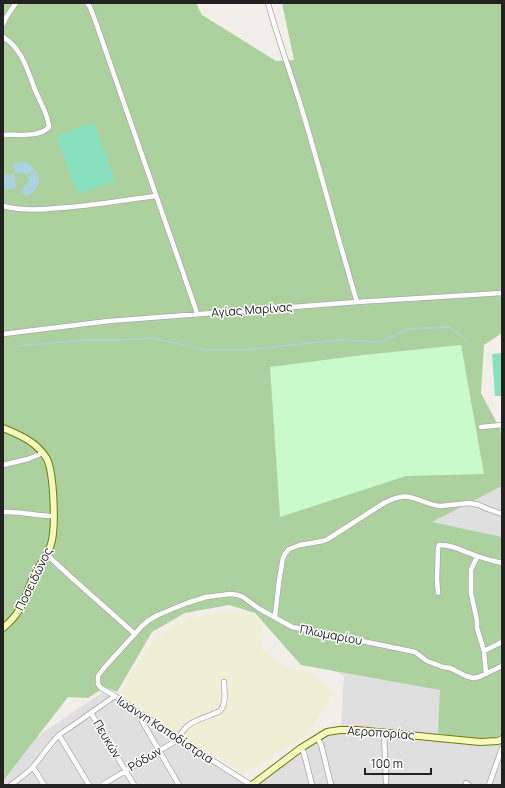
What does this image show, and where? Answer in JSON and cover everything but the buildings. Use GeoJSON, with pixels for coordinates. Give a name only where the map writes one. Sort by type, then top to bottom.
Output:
{"type":"FeatureCollection","features":[{"type":"Feature","properties":{"kind":"street"},"geometry":{"type":"LineString","coordinates":[[3,24],[16,3]]}},
{"type":"Feature","properties":{"kind":"street"},"geometry":{"type":"LineString","coordinates":[[87,3],[95,20],[197,314]]}},
{"type":"Feature","properties":{"kind":"street"},"geometry":{"type":"LineString","coordinates":[[268,3],[275,29],[303,112],[358,302]]}},
{"type":"Feature","properties":{"kind":"street"},"geometry":{"type":"LineString","coordinates":[[3,37],[8,40],[22,57],[46,112],[49,127],[40,133],[3,135]]}},
{"type":"Feature","properties":{"kind":"street"},"geometry":{"type":"LineString","coordinates":[[3,206],[24,210],[48,209],[85,206],[156,196]]}},
{"type":"Feature","properties":{"kind":"street","name":"Αγίας Μαρίνας"},"geometry":{"type":"LineString","coordinates":[[3,334],[109,321],[358,302],[502,293]]}},
{"type":"Feature","properties":{"kind":"street"},"geometry":{"type":"LineString","coordinates":[[481,427],[502,425]]}},
{"type":"Feature","properties":{"kind":"street","name":"Ποσειδώνος"},"geometry":{"type":"LineString","coordinates":[[3,428],[28,440],[38,448],[47,460],[50,472],[54,516],[54,533],[51,544],[35,573],[20,610],[3,628]]}},
{"type":"Feature","properties":{"kind":"street"},"geometry":{"type":"LineString","coordinates":[[3,465],[43,454]]}},
{"type":"Feature","properties":{"kind":"street"},"geometry":{"type":"LineString","coordinates":[[275,617],[283,558],[289,549],[328,539],[394,498],[407,496],[414,497],[436,506],[469,503],[479,505],[488,510],[502,514]]}},
{"type":"Feature","properties":{"kind":"street"},"geometry":{"type":"LineString","coordinates":[[3,512],[54,516]]}},
{"type":"Feature","properties":{"kind":"street"},"geometry":{"type":"LineString","coordinates":[[438,593],[437,579],[439,545],[452,547],[502,563]]}},
{"type":"Feature","properties":{"kind":"street"},"geometry":{"type":"LineString","coordinates":[[46,554],[135,634]]}},
{"type":"Feature","properties":{"kind":"street"},"geometry":{"type":"LineString","coordinates":[[477,556],[471,570],[471,593],[477,628],[484,651],[486,674]]}},
{"type":"Feature","properties":{"kind":"street","name":"Πλωμαρίου"},"geometry":{"type":"LineString","coordinates":[[115,696],[101,688],[98,684],[98,676],[146,623],[158,615],[187,603],[206,597],[230,594],[244,597],[258,608],[292,627],[415,652],[427,661],[450,668],[473,678],[479,677],[502,666]]}},
{"type":"Feature","properties":{"kind":"street"},"geometry":{"type":"LineString","coordinates":[[484,651],[502,642]]}},
{"type":"Feature","properties":{"kind":"street","name":"Ρόδων"},"geometry":{"type":"LineString","coordinates":[[102,785],[179,739],[184,728],[188,725],[220,711],[223,708],[224,703],[224,682]]}},
{"type":"Feature","properties":{"kind":"street","name":"Ιωάννη Καποδίστρια"},"geometry":{"type":"LineString","coordinates":[[11,785],[25,775],[51,742],[59,735],[115,696],[252,785]]}},
{"type":"Feature","properties":{"kind":"street"},"geometry":{"type":"LineString","coordinates":[[140,712],[142,721],[179,785]]}},
{"type":"Feature","properties":{"kind":"street","name":"Πευκών"},"geometry":{"type":"LineString","coordinates":[[91,713],[134,785]]}},
{"type":"Feature","properties":{"kind":"street","name":"Αεροπορίας"},"geometry":{"type":"LineString","coordinates":[[252,785],[301,748],[327,732],[357,730],[480,742],[498,741],[502,739]]}},
{"type":"Feature","properties":{"kind":"street"},"geometry":{"type":"LineString","coordinates":[[384,733],[386,782]]}},
{"type":"Feature","properties":{"kind":"street"},"geometry":{"type":"LineString","coordinates":[[59,735],[89,785]]}},
{"type":"Feature","properties":{"kind":"street"},"geometry":{"type":"LineString","coordinates":[[316,738],[321,744],[331,785]]}},
{"type":"Feature","properties":{"kind":"street"},"geometry":{"type":"LineString","coordinates":[[301,748],[304,753],[312,785]]}},
{"type":"Feature","properties":{"kind":"street"},"geometry":{"type":"LineString","coordinates":[[489,785],[502,748]]}},
{"type":"Feature","properties":{"kind":"street"},"geometry":{"type":"LineString","coordinates":[[33,766],[44,785]]}},
{"type":"Feature","properties":{"kind":"shaded area"},"geometry":{"type":"Polygon","coordinates":[[[502,486],[502,785],[3,785],[3,759],[106,690],[251,781],[314,735],[325,729],[341,727],[344,676],[293,649],[263,534],[502,486]]]}},
{"type":"Feature","properties":{"kind":"green space"},"geometry":{"type":"Polygon","coordinates":[[[3,3],[196,3],[202,15],[276,61],[294,60],[282,3],[502,3],[502,333],[484,345],[481,393],[500,429],[502,438],[502,486],[432,522],[502,537],[502,734],[495,737],[479,739],[438,733],[440,690],[301,665],[255,613],[229,605],[185,613],[152,632],[117,692],[105,687],[88,698],[68,697],[3,781],[3,3]]]}},
{"type":"Feature","properties":{"kind":"green space"},"geometry":{"type":"Polygon","coordinates":[[[94,122],[115,181],[78,195],[56,136],[94,122]]]}},
{"type":"Feature","properties":{"kind":"green space"},"geometry":{"type":"Polygon","coordinates":[[[461,345],[484,474],[406,476],[280,517],[270,367],[363,355],[461,345]]]}},
{"type":"Feature","properties":{"kind":"green space"},"geometry":{"type":"Polygon","coordinates":[[[502,353],[502,396],[495,396],[492,354],[502,353]]]}},
{"type":"Feature","properties":{"kind":"green space"},"geometry":{"type":"Polygon","coordinates":[[[223,613],[252,614],[263,626],[262,649],[287,669],[309,671],[332,695],[305,737],[244,774],[175,732],[120,695],[134,669],[154,640],[187,618],[223,613]]]}},
{"type":"Feature","properties":{"kind":"water"},"geometry":{"type":"Polygon","coordinates":[[[24,161],[31,165],[35,170],[27,175],[15,173],[12,164],[24,161]]]}},
{"type":"Feature","properties":{"kind":"water"},"geometry":{"type":"Polygon","coordinates":[[[36,171],[39,178],[38,184],[32,194],[26,196],[21,190],[28,183],[28,177],[36,171]]]}},
{"type":"Feature","properties":{"kind":"water"},"geometry":{"type":"Polygon","coordinates":[[[14,174],[16,188],[5,190],[3,175],[14,174]]]}},
{"type":"Feature","properties":{"kind":"waterway"},"geometry":{"type":"LineString","coordinates":[[17,346],[83,340],[151,338],[206,350],[244,350],[338,340],[381,342],[408,329],[449,327],[467,340]]}}]}
